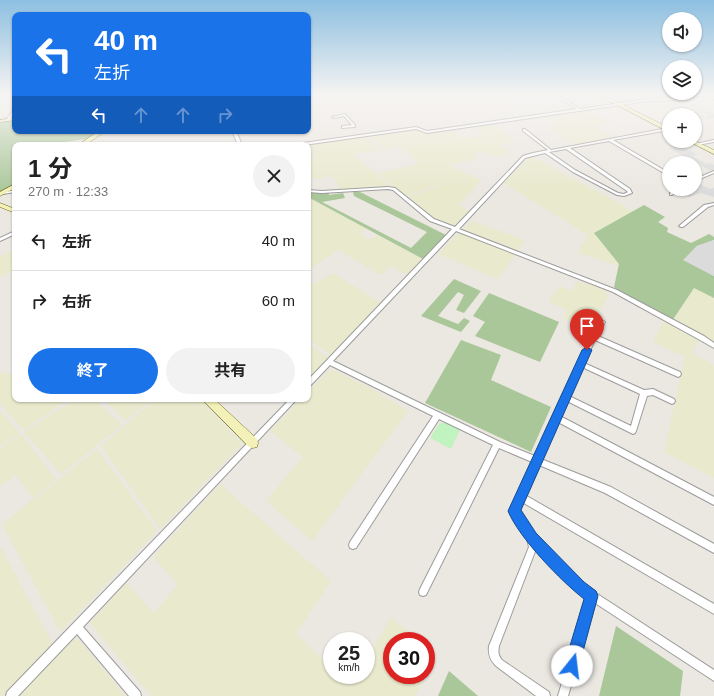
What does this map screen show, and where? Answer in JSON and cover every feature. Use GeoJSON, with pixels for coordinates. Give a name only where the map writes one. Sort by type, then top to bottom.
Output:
{"type":"FeatureCollection","features":[{"type":"Feature","properties":{"kind":"main road"},"geometry":{"type":"LineString","coordinates":[[85,142],[98,134]]}},
{"type":"Feature","properties":{"kind":"main road"},"geometry":{"type":"LineString","coordinates":[[702,146],[714,152]]}},
{"type":"Feature","properties":{"kind":"main road"},"geometry":{"type":"LineString","coordinates":[[1,194],[12,188]]}},
{"type":"Feature","properties":{"kind":"main road"},"geometry":{"type":"LineString","coordinates":[[0,204],[12,210]]}},
{"type":"Feature","properties":{"kind":"main road"},"geometry":{"type":"LineString","coordinates":[[210,402],[253,443]]}},
{"type":"Feature","properties":{"kind":"street"},"geometry":{"type":"LineString","coordinates":[[311,143],[416,128],[427,132],[458,127]]}},
{"type":"Feature","properties":{"kind":"street"},"geometry":{"type":"LineString","coordinates":[[524,130],[574,171],[618,194],[624,195],[630,193],[629,190],[567,148]]}},
{"type":"Feature","properties":{"kind":"street"},"geometry":{"type":"LineString","coordinates":[[311,381],[521,159],[529,154],[662,131]]}},
{"type":"Feature","properties":{"kind":"street"},"geometry":{"type":"LineString","coordinates":[[610,140],[662,172]]}},
{"type":"Feature","properties":{"kind":"street"},"geometry":{"type":"LineString","coordinates":[[702,143],[714,141]]}},
{"type":"Feature","properties":{"kind":"street"},"geometry":{"type":"LineString","coordinates":[[702,177],[714,172]]}},
{"type":"Feature","properties":{"kind":"street"},"geometry":{"type":"LineString","coordinates":[[311,192],[391,188],[432,220],[615,291],[714,346]]}},
{"type":"Feature","properties":{"kind":"street"},"geometry":{"type":"LineString","coordinates":[[1,194],[12,192]]}},
{"type":"Feature","properties":{"kind":"street"},"geometry":{"type":"LineString","coordinates":[[681,226],[706,206],[714,204]]}},
{"type":"Feature","properties":{"kind":"street"},"geometry":{"type":"LineString","coordinates":[[0,240],[12,234]]}},
{"type":"Feature","properties":{"kind":"street"},"geometry":{"type":"LineString","coordinates":[[602,322],[580,364],[514,511],[532,538],[579,587],[714,676]]}},
{"type":"Feature","properties":{"kind":"street"},"geometry":{"type":"LineString","coordinates":[[594,337],[678,374]]}},
{"type":"Feature","properties":{"kind":"street"},"geometry":{"type":"LineString","coordinates":[[329,362],[497,444],[608,490],[714,549]]}},
{"type":"Feature","properties":{"kind":"street"},"geometry":{"type":"LineString","coordinates":[[580,364],[644,393],[653,392],[672,401]]}},
{"type":"Feature","properties":{"kind":"street"},"geometry":{"type":"LineString","coordinates":[[566,398],[633,431],[644,393]]}},
{"type":"Feature","properties":{"kind":"street"},"geometry":{"type":"LineString","coordinates":[[11,696],[291,402]]}},
{"type":"Feature","properties":{"kind":"street"},"geometry":{"type":"LineString","coordinates":[[353,545],[438,415]]}},
{"type":"Feature","properties":{"kind":"street"},"geometry":{"type":"LineString","coordinates":[[557,418],[714,500]]}},
{"type":"Feature","properties":{"kind":"street"},"geometry":{"type":"LineString","coordinates":[[423,592],[497,444]]}},
{"type":"Feature","properties":{"kind":"street"},"geometry":{"type":"LineString","coordinates":[[521,496],[714,609]]}},
{"type":"Feature","properties":{"kind":"street"},"geometry":{"type":"LineString","coordinates":[[532,538],[533,547],[494,646],[493,652],[499,663],[545,696]]}},
{"type":"Feature","properties":{"kind":"street"},"geometry":{"type":"LineString","coordinates":[[563,696],[592,596]]}},
{"type":"Feature","properties":{"kind":"street"},"geometry":{"type":"LineString","coordinates":[[77,627],[136,696]]}},
{"type":"Feature","properties":{"kind":"green space"},"geometry":{"type":"Polygon","coordinates":[[[0,127],[12,127],[12,134],[95,134],[86,139],[65,142],[12,142],[12,185],[0,193],[0,127]]]}},
{"type":"Feature","properties":{"kind":"green space"},"geometry":{"type":"Polygon","coordinates":[[[477,127],[499,127],[516,141],[500,144],[510,154],[488,156],[484,152],[475,153],[473,155],[477,159],[450,165],[482,180],[459,204],[469,212],[454,227],[436,220],[423,212],[406,197],[438,187],[437,186],[404,196],[378,173],[419,164],[400,146],[384,149],[369,136],[411,130],[425,133],[453,128],[462,139],[485,135],[477,127]]]}},
{"type":"Feature","properties":{"kind":"green space"},"geometry":{"type":"Polygon","coordinates":[[[548,127],[597,127],[613,138],[574,145],[548,127]]]}},
{"type":"Feature","properties":{"kind":"green space"},"geometry":{"type":"Polygon","coordinates":[[[366,136],[380,150],[354,154],[390,186],[340,189],[333,176],[311,180],[311,144],[366,136]]]}},
{"type":"Feature","properties":{"kind":"green space"},"geometry":{"type":"Polygon","coordinates":[[[532,156],[633,211],[594,233],[620,264],[619,266],[578,253],[588,235],[504,183],[528,158],[532,156]]]}},
{"type":"Feature","properties":{"kind":"green space"},"geometry":{"type":"Polygon","coordinates":[[[311,192],[329,193],[329,195],[343,193],[345,198],[322,202],[411,248],[427,232],[354,196],[353,192],[360,192],[446,235],[423,259],[311,199],[311,192]]]}},
{"type":"Feature","properties":{"kind":"green space"},"geometry":{"type":"Polygon","coordinates":[[[311,199],[366,228],[359,234],[371,240],[378,235],[423,259],[407,275],[391,266],[381,275],[338,250],[311,268],[311,199]]]}},
{"type":"Feature","properties":{"kind":"green space"},"geometry":{"type":"Polygon","coordinates":[[[644,205],[665,217],[658,222],[668,228],[667,232],[691,243],[709,234],[714,237],[714,240],[697,246],[684,260],[714,276],[714,298],[694,288],[672,321],[636,306],[614,287],[619,264],[594,233],[644,205]]]}},
{"type":"Feature","properties":{"kind":"green space"},"geometry":{"type":"Polygon","coordinates":[[[471,221],[525,240],[517,251],[463,230],[471,221]]]}},
{"type":"Feature","properties":{"kind":"green space"},"geometry":{"type":"Polygon","coordinates":[[[459,232],[516,254],[498,279],[438,254],[459,232]]]}},
{"type":"Feature","properties":{"kind":"green space"},"geometry":{"type":"Polygon","coordinates":[[[12,250],[12,271],[0,277],[0,256],[12,250]]]}},
{"type":"Feature","properties":{"kind":"green space"},"geometry":{"type":"Polygon","coordinates":[[[333,273],[381,303],[331,355],[311,340],[311,282],[314,284],[333,273]]]}},
{"type":"Feature","properties":{"kind":"green space"},"geometry":{"type":"Polygon","coordinates":[[[454,279],[481,291],[464,313],[456,310],[464,295],[458,292],[438,316],[458,324],[464,318],[470,321],[461,332],[421,316],[454,279]]]}},
{"type":"Feature","properties":{"kind":"green space"},"geometry":{"type":"Polygon","coordinates":[[[577,281],[593,286],[595,284],[604,288],[608,297],[590,327],[564,319],[567,310],[549,302],[559,286],[572,291],[577,281]]]}},
{"type":"Feature","properties":{"kind":"green space"},"geometry":{"type":"Polygon","coordinates":[[[694,288],[714,298],[714,343],[672,321],[694,288]]]}},
{"type":"Feature","properties":{"kind":"green space"},"geometry":{"type":"Polygon","coordinates":[[[489,293],[559,322],[540,362],[475,336],[485,322],[473,316],[489,293]]]}},
{"type":"Feature","properties":{"kind":"green space"},"geometry":{"type":"Polygon","coordinates":[[[664,320],[700,339],[692,353],[714,365],[714,478],[664,452],[685,357],[653,342],[664,320]]]}},
{"type":"Feature","properties":{"kind":"green space"},"geometry":{"type":"Polygon","coordinates":[[[461,340],[501,355],[491,380],[551,407],[531,452],[425,403],[461,340]]]}},
{"type":"Feature","properties":{"kind":"green space"},"geometry":{"type":"Polygon","coordinates":[[[311,345],[328,358],[311,375],[311,345]]]}},
{"type":"Feature","properties":{"kind":"green space"},"geometry":{"type":"Polygon","coordinates":[[[330,369],[365,385],[408,411],[312,541],[266,501],[303,457],[270,431],[298,402],[311,402],[311,389],[330,369]]]}},
{"type":"Feature","properties":{"kind":"green space"},"geometry":{"type":"Polygon","coordinates":[[[0,373],[12,374],[12,402],[65,402],[24,430],[0,404],[0,373]]]}},
{"type":"Feature","properties":{"kind":"green space"},"geometry":{"type":"Polygon","coordinates":[[[70,402],[98,402],[122,425],[61,474],[24,432],[70,402]]]}},
{"type":"Feature","properties":{"kind":"green space"},"geometry":{"type":"Polygon","coordinates":[[[106,402],[148,402],[125,421],[106,402]]]}},
{"type":"Feature","properties":{"kind":"green space"},"geometry":{"type":"Polygon","coordinates":[[[152,402],[203,402],[242,444],[160,529],[101,446],[152,402]]]}},
{"type":"Feature","properties":{"kind":"green space"},"geometry":{"type":"Polygon","coordinates":[[[0,411],[20,433],[0,446],[0,411]]]}},
{"type":"Feature","properties":{"kind":"green space"},"geometry":{"type":"Polygon","coordinates":[[[445,422],[460,430],[451,449],[430,438],[439,424],[445,422]]]}},
{"type":"Feature","properties":{"kind":"green space"},"geometry":{"type":"Polygon","coordinates":[[[21,434],[56,479],[33,498],[16,475],[0,486],[0,449],[21,434]]]}},
{"type":"Feature","properties":{"kind":"green space"},"geometry":{"type":"Polygon","coordinates":[[[97,449],[157,531],[60,632],[2,524],[97,449]]]}},
{"type":"Feature","properties":{"kind":"green space"},"geometry":{"type":"Polygon","coordinates":[[[220,484],[331,581],[296,634],[323,660],[323,684],[375,684],[375,645],[391,617],[409,632],[383,632],[383,684],[421,684],[415,696],[151,696],[90,623],[126,583],[154,613],[178,585],[153,557],[220,484]]]}},
{"type":"Feature","properties":{"kind":"green space"},"geometry":{"type":"Polygon","coordinates":[[[0,546],[53,644],[3,696],[0,696],[0,546]]]}},
{"type":"Feature","properties":{"kind":"green space"},"geometry":{"type":"Polygon","coordinates":[[[616,626],[683,671],[680,696],[599,696],[616,626]]]}},
{"type":"Feature","properties":{"kind":"green space"},"geometry":{"type":"Polygon","coordinates":[[[78,639],[126,696],[17,696],[70,640],[78,639]]]}},
{"type":"Feature","properties":{"kind":"green space"},"geometry":{"type":"Polygon","coordinates":[[[449,671],[478,696],[438,696],[449,671]]]}},
{"type":"Feature","properties":{"kind":"shaded area"},"geometry":{"type":"Polygon","coordinates":[[[669,148],[685,148],[697,154],[692,156],[684,156],[669,148]]]}},
{"type":"Feature","properties":{"kind":"shaded area"},"geometry":{"type":"Polygon","coordinates":[[[702,161],[714,165],[714,170],[711,171],[702,166],[702,161]]]}},
{"type":"Feature","properties":{"kind":"shaded area"},"geometry":{"type":"Polygon","coordinates":[[[702,185],[710,189],[714,188],[714,197],[702,193],[702,185]]]}},
{"type":"Feature","properties":{"kind":"shaded area"},"geometry":{"type":"Polygon","coordinates":[[[714,240],[714,276],[683,260],[697,246],[714,240]]]}},
{"type":"Feature","properties":{"kind":"route"},"geometry":{"type":"LineString","coordinates":[[572,666],[592,596],[579,587],[532,538],[514,511],[587,350]]}}]}
